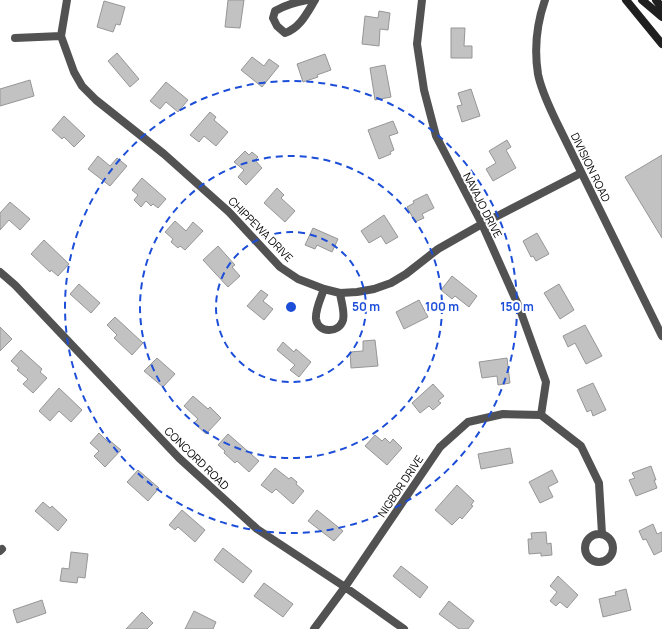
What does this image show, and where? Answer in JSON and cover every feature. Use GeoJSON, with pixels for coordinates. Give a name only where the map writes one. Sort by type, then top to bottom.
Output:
{"type":"FeatureCollection","features":[{"type":"Feature","properties":{"kind":"main road"},"geometry":{"type":"LineString","coordinates":[[626,0],[662,44]]}},
{"type":"Feature","properties":{"kind":"main road"},"geometry":{"type":"LineString","coordinates":[[642,0],[662,17]]}},
{"type":"Feature","properties":{"kind":"main road"},"geometry":{"type":"LineString","coordinates":[[656,0],[662,8]]}},
{"type":"Feature","properties":{"kind":"street","name":"CHIPPEWA DRIVE"},"geometry":{"type":"LineString","coordinates":[[67,0],[61,36],[74,72],[82,86],[96,100],[164,154],[229,212],[280,267],[298,279],[324,289],[340,293],[374,289],[391,283],[406,274],[438,249],[482,224],[581,173]]}},
{"type":"Feature","properties":{"kind":"street"},"geometry":{"type":"LineString","coordinates":[[307,0],[288,5],[275,11],[273,18],[277,26],[285,33],[291,31],[298,25],[315,0]]}},
{"type":"Feature","properties":{"kind":"street","name":"NAVAJO DRIVE"},"geometry":{"type":"LineString","coordinates":[[422,0],[417,44],[424,90],[436,136],[482,224],[519,307],[546,382],[541,415]]}},
{"type":"Feature","properties":{"kind":"street","name":"DIVISION ROAD"},"geometry":{"type":"LineString","coordinates":[[545,0],[537,31],[536,54],[538,74],[548,103],[662,336]]}},
{"type":"Feature","properties":{"kind":"street"},"geometry":{"type":"LineString","coordinates":[[15,38],[61,36]]}},
{"type":"Feature","properties":{"kind":"street","name":"CONCORD ROAD"},"geometry":{"type":"LineString","coordinates":[[0,272],[15,285],[179,458],[257,529],[345,587],[404,629]]}},
{"type":"Feature","properties":{"kind":"street"},"geometry":{"type":"LineString","coordinates":[[324,289],[316,315],[317,322],[321,328],[328,331],[338,329],[343,319],[340,293]]}},
{"type":"Feature","properties":{"kind":"street","name":"NIGBOR DRIVE"},"geometry":{"type":"LineString","coordinates":[[314,629],[345,587],[440,447],[468,422],[503,414],[541,415]]}},
{"type":"Feature","properties":{"kind":"street"},"geometry":{"type":"LineString","coordinates":[[541,415],[581,446],[599,484],[602,534]]}},
{"type":"Feature","properties":{"kind":"building"},"geometry":{"type":"Polygon","coordinates":[[[228,0],[244,0],[240,28],[225,27],[228,0]]]}},
{"type":"Feature","properties":{"kind":"building"},"geometry":{"type":"Polygon","coordinates":[[[104,1],[125,7],[120,25],[116,24],[113,32],[97,27],[104,1]]]}},
{"type":"Feature","properties":{"kind":"building"},"geometry":{"type":"Polygon","coordinates":[[[379,11],[390,13],[388,30],[380,29],[379,46],[362,44],[365,16],[378,18],[379,11]]]}},
{"type":"Feature","properties":{"kind":"building"},"geometry":{"type":"Polygon","coordinates":[[[451,28],[465,28],[464,46],[472,46],[472,58],[451,58],[451,28]]]}},
{"type":"Feature","properties":{"kind":"building"},"geometry":{"type":"Polygon","coordinates":[[[117,53],[139,79],[130,87],[108,61],[117,53]]]}},
{"type":"Feature","properties":{"kind":"building"},"geometry":{"type":"Polygon","coordinates":[[[325,54],[331,70],[317,75],[318,77],[303,82],[297,64],[325,54]]]}},
{"type":"Feature","properties":{"kind":"building"},"geometry":{"type":"Polygon","coordinates":[[[252,57],[264,66],[269,59],[279,66],[262,87],[241,70],[252,57]]]}},
{"type":"Feature","properties":{"kind":"building"},"geometry":{"type":"Polygon","coordinates":[[[385,65],[391,97],[375,100],[370,68],[385,65]]]}},
{"type":"Feature","properties":{"kind":"building"},"geometry":{"type":"Polygon","coordinates":[[[30,80],[34,96],[0,106],[0,89],[30,80]]]}},
{"type":"Feature","properties":{"kind":"building"},"geometry":{"type":"Polygon","coordinates":[[[166,82],[188,100],[178,112],[166,102],[160,109],[150,101],[166,82]]]}},
{"type":"Feature","properties":{"kind":"building"},"geometry":{"type":"Polygon","coordinates":[[[471,89],[480,116],[462,122],[457,106],[462,105],[458,93],[471,89]]]}},
{"type":"Feature","properties":{"kind":"building"},"geometry":{"type":"Polygon","coordinates":[[[210,112],[216,117],[214,120],[228,132],[216,146],[204,136],[199,142],[190,135],[210,112]]]}},
{"type":"Feature","properties":{"kind":"building"},"geometry":{"type":"Polygon","coordinates":[[[64,116],[85,136],[74,147],[64,137],[62,139],[52,130],[64,116]]]}},
{"type":"Feature","properties":{"kind":"building"},"geometry":{"type":"Polygon","coordinates":[[[393,121],[398,133],[389,136],[394,150],[390,152],[391,154],[379,159],[368,130],[393,121]]]}},
{"type":"Feature","properties":{"kind":"building"},"geometry":{"type":"Polygon","coordinates":[[[507,140],[511,147],[506,150],[516,168],[493,181],[486,169],[496,163],[489,151],[507,140]]]}},
{"type":"Feature","properties":{"kind":"building"},"geometry":{"type":"Polygon","coordinates":[[[245,151],[249,155],[252,152],[258,157],[255,160],[262,168],[246,185],[238,177],[244,170],[234,162],[245,151]]]}},
{"type":"Feature","properties":{"kind":"building"},"geometry":{"type":"Polygon","coordinates":[[[662,155],[662,238],[625,177],[662,155]]]}},
{"type":"Feature","properties":{"kind":"building"},"geometry":{"type":"Polygon","coordinates":[[[98,156],[110,166],[117,158],[127,166],[110,186],[88,169],[98,156]]]}},
{"type":"Feature","properties":{"kind":"building"},"geometry":{"type":"Polygon","coordinates":[[[142,178],[166,199],[158,208],[153,204],[151,206],[146,201],[141,207],[134,200],[138,195],[132,190],[142,178]]]}},
{"type":"Feature","properties":{"kind":"building"},"geometry":{"type":"Polygon","coordinates":[[[277,188],[284,195],[281,198],[295,211],[285,222],[264,203],[277,188]]]}},
{"type":"Feature","properties":{"kind":"building"},"geometry":{"type":"Polygon","coordinates":[[[427,194],[434,208],[422,214],[424,218],[415,222],[407,207],[414,203],[413,201],[427,194]]]}},
{"type":"Feature","properties":{"kind":"building"},"geometry":{"type":"Polygon","coordinates":[[[10,202],[30,219],[20,230],[9,220],[0,230],[0,213],[10,202]]]}},
{"type":"Feature","properties":{"kind":"building"},"geometry":{"type":"Polygon","coordinates":[[[384,215],[398,237],[386,244],[381,236],[369,243],[361,231],[384,215]]]}},
{"type":"Feature","properties":{"kind":"building"},"geometry":{"type":"Polygon","coordinates":[[[175,221],[186,231],[193,222],[203,231],[185,250],[180,246],[178,248],[171,242],[173,239],[165,232],[175,221]]]}},
{"type":"Feature","properties":{"kind":"building"},"geometry":{"type":"Polygon","coordinates":[[[313,228],[338,239],[332,252],[317,245],[315,249],[305,245],[313,228]]]}},
{"type":"Feature","properties":{"kind":"building"},"geometry":{"type":"Polygon","coordinates":[[[537,233],[549,254],[536,261],[533,256],[531,257],[523,241],[537,233]]]}},
{"type":"Feature","properties":{"kind":"building"},"geometry":{"type":"Polygon","coordinates":[[[44,240],[69,264],[58,276],[51,270],[50,272],[31,254],[44,240]]]}},
{"type":"Feature","properties":{"kind":"building"},"geometry":{"type":"Polygon","coordinates":[[[218,246],[235,265],[232,267],[240,276],[228,287],[203,260],[218,246]]]}},
{"type":"Feature","properties":{"kind":"building"},"geometry":{"type":"Polygon","coordinates":[[[452,276],[477,296],[469,307],[455,296],[452,299],[441,290],[452,276]]]}},
{"type":"Feature","properties":{"kind":"building"},"geometry":{"type":"Polygon","coordinates":[[[79,284],[100,303],[91,313],[70,294],[79,284]]]}},
{"type":"Feature","properties":{"kind":"building"},"geometry":{"type":"Polygon","coordinates":[[[559,284],[574,310],[560,319],[544,293],[559,284]]]}},
{"type":"Feature","properties":{"kind":"building"},"geometry":{"type":"Polygon","coordinates":[[[261,290],[268,295],[263,301],[273,309],[264,320],[247,306],[261,290]]]}},
{"type":"Feature","properties":{"kind":"building"},"geometry":{"type":"Polygon","coordinates":[[[419,300],[428,317],[404,329],[396,312],[419,300]]]}},
{"type":"Feature","properties":{"kind":"building"},"geometry":{"type":"Polygon","coordinates":[[[115,317],[143,343],[132,355],[114,338],[117,335],[107,325],[115,317]]]}},
{"type":"Feature","properties":{"kind":"building"},"geometry":{"type":"Polygon","coordinates":[[[585,325],[602,356],[586,364],[575,343],[568,347],[563,336],[585,325]]]}},
{"type":"Feature","properties":{"kind":"building"},"geometry":{"type":"Polygon","coordinates":[[[0,327],[12,339],[0,351],[0,327]]]}},
{"type":"Feature","properties":{"kind":"building"},"geometry":{"type":"Polygon","coordinates":[[[375,340],[378,366],[351,368],[350,352],[363,351],[363,341],[375,340]]]}},
{"type":"Feature","properties":{"kind":"building"},"geometry":{"type":"Polygon","coordinates":[[[283,342],[294,352],[296,349],[311,362],[299,377],[290,370],[295,365],[277,350],[283,342]]]}},
{"type":"Feature","properties":{"kind":"building"},"geometry":{"type":"Polygon","coordinates":[[[21,350],[42,369],[40,372],[47,378],[33,393],[23,384],[28,379],[17,370],[19,368],[11,361],[21,350]]]}},
{"type":"Feature","properties":{"kind":"building"},"geometry":{"type":"Polygon","coordinates":[[[157,358],[175,374],[163,387],[144,371],[157,358]]]}},
{"type":"Feature","properties":{"kind":"building"},"geometry":{"type":"Polygon","coordinates":[[[507,358],[510,383],[498,385],[497,376],[482,378],[479,362],[507,358]]]}},
{"type":"Feature","properties":{"kind":"building"},"geometry":{"type":"Polygon","coordinates":[[[593,383],[606,410],[593,416],[591,410],[587,412],[577,390],[593,383]]]}},
{"type":"Feature","properties":{"kind":"building"},"geometry":{"type":"Polygon","coordinates":[[[433,384],[444,396],[438,401],[441,403],[433,410],[429,406],[420,413],[412,403],[433,384]]]}},
{"type":"Feature","properties":{"kind":"building"},"geometry":{"type":"Polygon","coordinates":[[[59,388],[82,410],[71,422],[59,411],[50,421],[39,411],[59,388]]]}},
{"type":"Feature","properties":{"kind":"building"},"geometry":{"type":"Polygon","coordinates":[[[193,396],[208,409],[210,407],[221,418],[206,434],[194,423],[198,419],[184,406],[193,396]]]}},
{"type":"Feature","properties":{"kind":"building"},"geometry":{"type":"Polygon","coordinates":[[[99,433],[108,442],[109,440],[121,450],[105,467],[94,456],[99,451],[90,443],[99,433]]]}},
{"type":"Feature","properties":{"kind":"building"},"geometry":{"type":"Polygon","coordinates":[[[228,434],[259,461],[249,472],[237,461],[235,463],[218,445],[228,434]]]}},
{"type":"Feature","properties":{"kind":"building"},"geometry":{"type":"Polygon","coordinates":[[[375,435],[382,441],[385,438],[390,443],[393,439],[402,448],[387,465],[365,446],[375,435]]]}},
{"type":"Feature","properties":{"kind":"building"},"geometry":{"type":"Polygon","coordinates":[[[510,448],[513,463],[481,469],[478,454],[510,448]]]}},
{"type":"Feature","properties":{"kind":"building"},"geometry":{"type":"Polygon","coordinates":[[[651,466],[657,488],[636,496],[629,480],[635,478],[632,473],[651,466]]]}},
{"type":"Feature","properties":{"kind":"building"},"geometry":{"type":"Polygon","coordinates":[[[275,468],[289,479],[291,477],[304,491],[293,504],[276,489],[272,493],[261,485],[275,468]]]}},
{"type":"Feature","properties":{"kind":"building"},"geometry":{"type":"Polygon","coordinates":[[[138,470],[159,488],[148,501],[127,482],[138,470]]]}},
{"type":"Feature","properties":{"kind":"building"},"geometry":{"type":"Polygon","coordinates":[[[552,470],[558,482],[548,487],[553,497],[540,503],[529,482],[552,470]]]}},
{"type":"Feature","properties":{"kind":"building"},"geometry":{"type":"Polygon","coordinates":[[[457,485],[474,501],[471,505],[473,506],[462,519],[460,517],[452,525],[435,510],[457,485]]]}},
{"type":"Feature","properties":{"kind":"building"},"geometry":{"type":"Polygon","coordinates":[[[43,502],[50,508],[52,506],[67,520],[58,531],[35,511],[43,502]]]}},
{"type":"Feature","properties":{"kind":"building"},"geometry":{"type":"Polygon","coordinates":[[[182,510],[205,530],[195,542],[178,527],[175,530],[169,525],[182,510]]]}},
{"type":"Feature","properties":{"kind":"building"},"geometry":{"type":"Polygon","coordinates":[[[317,510],[343,531],[334,541],[308,521],[317,510]]]}},
{"type":"Feature","properties":{"kind":"building"},"geometry":{"type":"Polygon","coordinates":[[[653,524],[657,534],[662,532],[662,551],[654,555],[646,539],[643,540],[639,531],[653,524]]]}},
{"type":"Feature","properties":{"kind":"building"},"geometry":{"type":"Polygon","coordinates":[[[546,532],[547,544],[551,543],[552,555],[541,556],[541,553],[529,554],[528,539],[532,539],[531,533],[546,532]]]}},
{"type":"Feature","properties":{"kind":"building"},"geometry":{"type":"Polygon","coordinates":[[[223,548],[252,571],[243,583],[214,560],[223,548]]]}},
{"type":"Feature","properties":{"kind":"building"},"geometry":{"type":"Polygon","coordinates":[[[71,552],[88,554],[85,578],[78,577],[77,583],[60,581],[62,568],[69,569],[71,552]]]}},
{"type":"Feature","properties":{"kind":"building"},"geometry":{"type":"Polygon","coordinates":[[[401,566],[428,587],[420,598],[393,576],[401,566]]]}},
{"type":"Feature","properties":{"kind":"building"},"geometry":{"type":"Polygon","coordinates":[[[558,576],[578,595],[567,608],[560,602],[556,606],[550,601],[557,592],[550,586],[558,576]]]}},
{"type":"Feature","properties":{"kind":"building"},"geometry":{"type":"Polygon","coordinates":[[[264,583],[293,604],[283,617],[254,596],[264,583]]]}},
{"type":"Feature","properties":{"kind":"building"},"geometry":{"type":"Polygon","coordinates":[[[626,589],[631,610],[603,617],[599,599],[616,595],[615,592],[626,589]]]}},
{"type":"Feature","properties":{"kind":"building"},"geometry":{"type":"Polygon","coordinates":[[[42,600],[46,613],[17,623],[13,610],[42,600]]]}},
{"type":"Feature","properties":{"kind":"building"},"geometry":{"type":"Polygon","coordinates":[[[449,601],[474,621],[468,629],[459,629],[439,614],[449,601]]]}},
{"type":"Feature","properties":{"kind":"building"},"geometry":{"type":"Polygon","coordinates":[[[194,611],[216,622],[213,629],[185,629],[194,611]]]}},
{"type":"Feature","properties":{"kind":"building"},"geometry":{"type":"Polygon","coordinates":[[[142,612],[153,623],[147,629],[126,629],[142,612]]]}}]}
